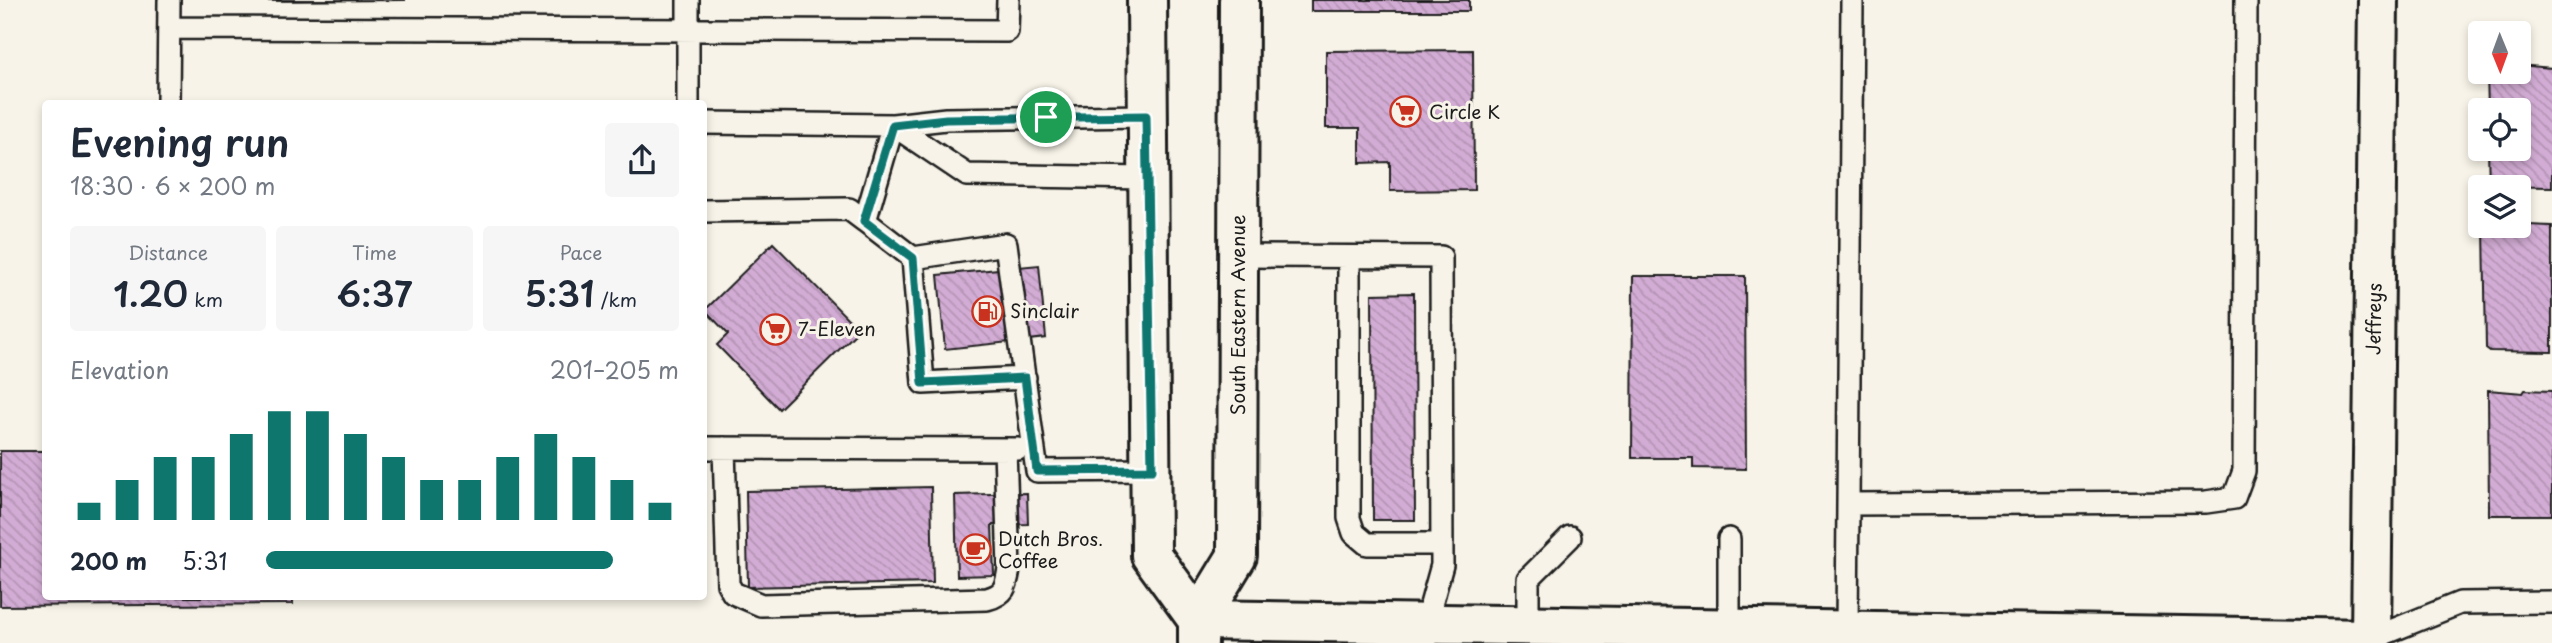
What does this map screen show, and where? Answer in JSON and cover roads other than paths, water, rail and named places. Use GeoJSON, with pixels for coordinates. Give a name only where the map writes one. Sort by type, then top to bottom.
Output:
{"type":"FeatureCollection","features":[{"type":"Feature","properties":{"kind":"street"},"geometry":{"type":"LineString","coordinates":[[1147,0],[1146,178],[1152,470],[1151,555],[1198,631],[1426,633],[1528,624],[2376,641]]}},
{"type":"Feature","properties":{"kind":"street","name":"South Eastern Avenue"},"geometry":{"type":"LineString","coordinates":[[1198,631],[1237,556],[1239,0]]}},
{"type":"Feature","properties":{"kind":"street","name":"Jeffreys"},"geometry":{"type":"LineString","coordinates":[[2376,641],[2378,0]]}},
{"type":"Feature","properties":{"kind":"lane"},"geometry":{"type":"LineString","coordinates":[[168,100],[169,0]]}},
{"type":"Feature","properties":{"kind":"lane"},"geometry":{"type":"LineString","coordinates":[[688,0],[688,100]]}},
{"type":"Feature","properties":{"kind":"lane"},"geometry":{"type":"LineString","coordinates":[[169,28],[688,32],[1007,31],[1007,0]]}},
{"type":"Feature","properties":{"kind":"lane"},"geometry":{"type":"LineString","coordinates":[[1847,630],[1852,0]]}},
{"type":"Feature","properties":{"kind":"lane"},"geometry":{"type":"LineString","coordinates":[[1849,504],[2206,502],[2234,498],[2244,471],[2246,0]]}},
{"type":"Feature","properties":{"kind":"lane"},"geometry":{"type":"LineString","coordinates":[[707,123],[893,125],[946,119],[1146,116]]}},
{"type":"Feature","properties":{"kind":"lane"},"geometry":{"type":"LineString","coordinates":[[893,125],[967,175],[1146,178]]}},
{"type":"Feature","properties":{"kind":"lane"},"geometry":{"type":"LineString","coordinates":[[864,221],[893,125]]}},
{"type":"Feature","properties":{"kind":"lane"},"geometry":{"type":"LineString","coordinates":[[707,211],[849,209],[913,258],[1006,244],[1037,471],[1152,470]]}},
{"type":"Feature","properties":{"kind":"lane"},"geometry":{"type":"LineString","coordinates":[[1239,256],[1441,257],[1442,565],[1426,633]]}},
{"type":"Feature","properties":{"kind":"lane"},"geometry":{"type":"LineString","coordinates":[[1349,257],[1349,518],[1354,533],[1367,544],[1441,544]]}},
{"type":"Feature","properties":{"kind":"lane"},"geometry":{"type":"LineString","coordinates":[[913,258],[923,383],[1025,378]]}},
{"type":"Feature","properties":{"kind":"lane"},"geometry":{"type":"LineString","coordinates":[[1004,449],[1009,569],[1006,587],[1001,595],[987,599],[761,605],[733,593],[729,584],[714,448],[1004,449],[1034,450]]}},
{"type":"Feature","properties":{"kind":"lane"},"geometry":{"type":"LineString","coordinates":[[1528,624],[1528,579],[1570,537]]}},
{"type":"Feature","properties":{"kind":"lane"},"geometry":{"type":"LineString","coordinates":[[1729,538],[1729,628]]}},
{"type":"Feature","properties":{"kind":"lane"},"geometry":{"type":"LineString","coordinates":[[2376,641],[2460,603],[2552,602]]}},
{"type":"Feature","properties":{"kind":"place","name":"Circle K"},"geometry":{"type":"Point","coordinates":[1406,112]}},
{"type":"Feature","properties":{"kind":"place","name":"Sinclair"},"geometry":{"type":"Point","coordinates":[987,311]}},
{"type":"Feature","properties":{"kind":"place","name":"7-Eleven"},"geometry":{"type":"Point","coordinates":[775,329]}},
{"type":"Feature","properties":{"kind":"place","name":"Dutch Bros. Coffee"},"geometry":{"type":"Point","coordinates":[975,550]}}]}
